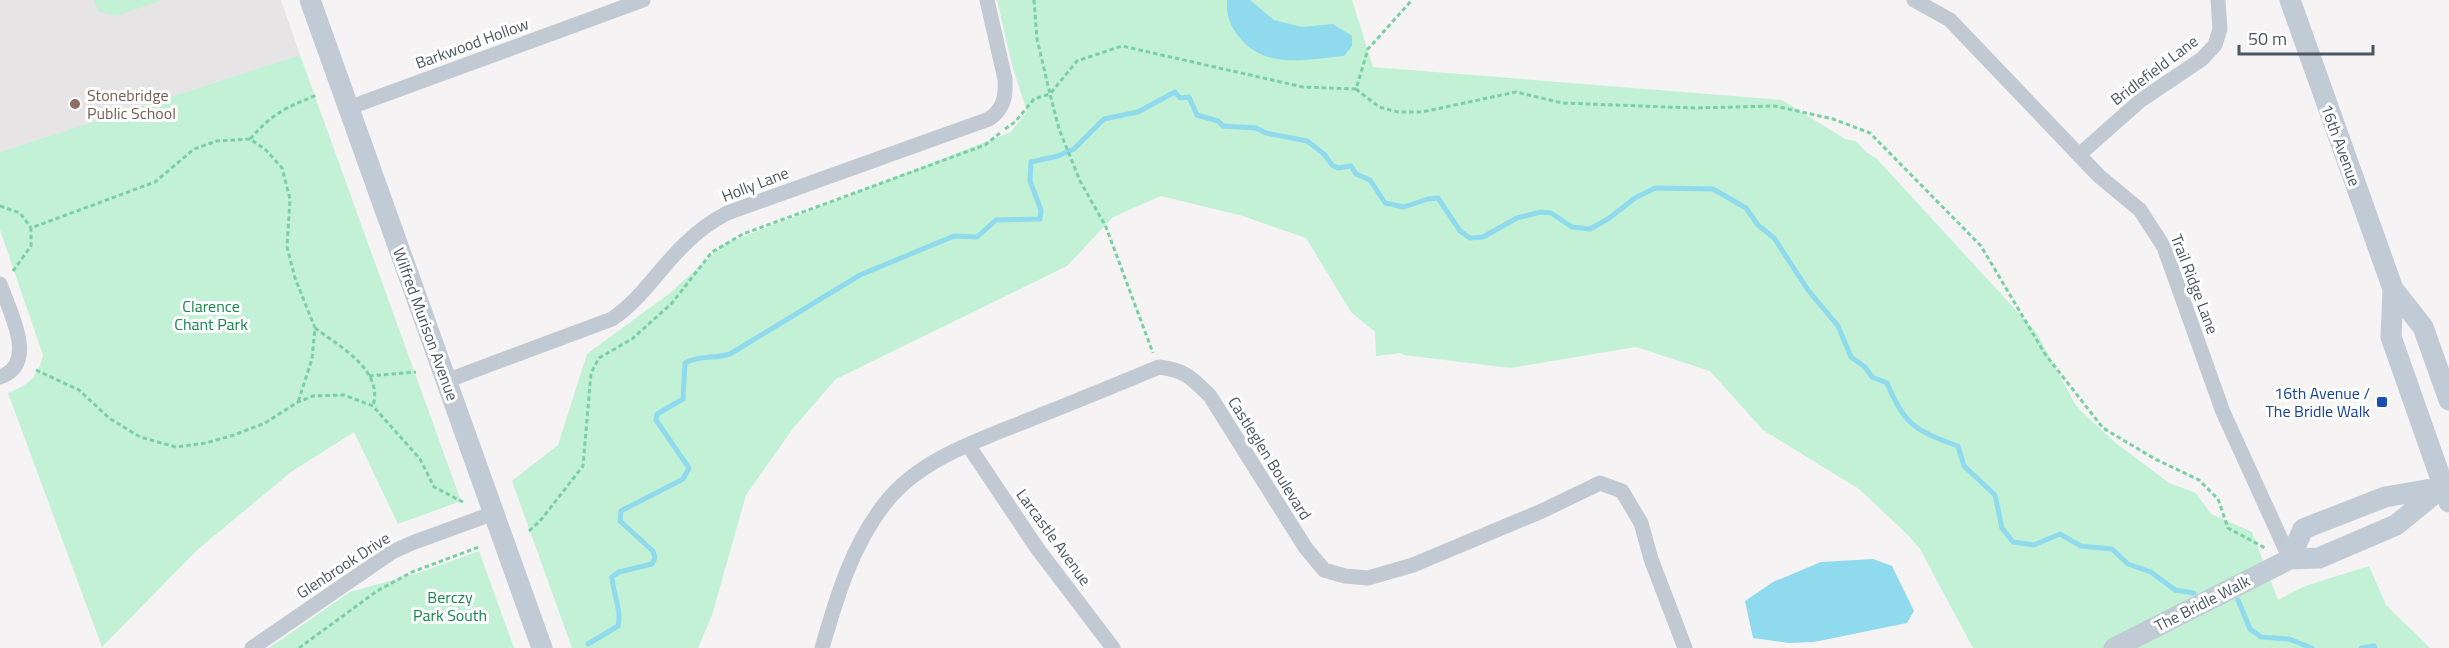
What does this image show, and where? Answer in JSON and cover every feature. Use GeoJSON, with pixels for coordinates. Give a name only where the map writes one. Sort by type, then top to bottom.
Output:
{"type":"FeatureCollection","features":[{"type":"Feature","properties":{"kind":"street","name":"Wilfred Murison Avenue"},"geometry":{"type":"LineString","coordinates":[[310,0],[542,648]]}},
{"type":"Feature","properties":{"kind":"street","name":"Barkwood Hollow"},"geometry":{"type":"LineString","coordinates":[[348,108],[642,0]]}},
{"type":"Feature","properties":{"kind":"street","name":"Holly Lane"},"geometry":{"type":"LineString","coordinates":[[446,381],[612,319],[634,303],[684,244],[710,223],[727,213],[989,119],[999,112],[1006,92],[1005,79],[987,0]]}},
{"type":"Feature","properties":{"kind":"street","name":"Trail Ridge Lane"},"geometry":{"type":"LineString","coordinates":[[1914,0],[1934,9],[1955,25],[2099,176],[2140,210],[2164,247],[2223,412],[2288,559]]}},
{"type":"Feature","properties":{"kind":"street","name":"Bridlefield Lane"},"geometry":{"type":"LineString","coordinates":[[2080,154],[2141,100],[2202,59],[2215,45],[2220,29],[2218,0]]}},
{"type":"Feature","properties":{"kind":"street","name":"16th Avenue"},"geometry":{"type":"LineString","coordinates":[[2290,0],[2393,289],[2423,327],[2449,400]]}},
{"type":"Feature","properties":{"kind":"street"},"geometry":{"type":"LineString","coordinates":[[0,285],[21,342],[21,353],[7,375],[0,377]]}},
{"type":"Feature","properties":{"kind":"street","name":"16th Avenue"},"geometry":{"type":"LineString","coordinates":[[2393,289],[2391,337],[2447,491]]}},
{"type":"Feature","properties":{"kind":"street"},"geometry":{"type":"LineString","coordinates":[[822,648],[836,598],[858,544],[886,502],[915,473],[968,445],[1159,367]]}},
{"type":"Feature","properties":{"kind":"street","name":"Castleglen Boulevard"},"geometry":{"type":"LineString","coordinates":[[1159,367],[1177,369],[1192,377],[1210,396],[1305,548],[1324,570],[1345,576],[1368,578],[1413,565],[1542,511],[1600,483],[1622,491],[1641,523],[1651,559],[1685,648]]}},
{"type":"Feature","properties":{"kind":"street","name":"Larcastle Avenue"},"geometry":{"type":"LineString","coordinates":[[968,445],[1037,548],[1113,648]]}},
{"type":"Feature","properties":{"kind":"street"},"geometry":{"type":"LineString","coordinates":[[2288,559],[2303,529],[2385,497],[2447,491]]}},
{"type":"Feature","properties":{"kind":"street","name":"The Bridle Walk"},"geometry":{"type":"LineString","coordinates":[[2114,648],[2288,559],[2319,558],[2396,525],[2447,491]]}},
{"type":"Feature","properties":{"kind":"street","name":"Glenbrook Drive"},"geometry":{"type":"LineString","coordinates":[[252,648],[392,552],[494,513]]}},
{"type":"Feature","properties":{"kind":"path"},"geometry":{"type":"LineString","coordinates":[[1034,0],[1037,39],[1050,94],[1066,146],[1080,181],[1106,228],[1159,367]]}},
{"type":"Feature","properties":{"kind":"path"},"geometry":{"type":"LineString","coordinates":[[1356,89],[1368,49],[1412,0]]}},
{"type":"Feature","properties":{"kind":"path"},"geometry":{"type":"LineString","coordinates":[[529,531],[540,521],[583,466],[591,373],[599,358],[632,339],[672,303],[712,252],[743,234],[985,145],[1015,122],[1034,99],[1050,94],[1077,61],[1122,46],[1303,87],[1356,89],[1379,107],[1398,112],[1422,112],[1516,92],[1562,103],[1694,108],[1775,106],[1833,119],[1870,133],[1981,246],[2045,354],[2103,428],[2155,459],[2199,480],[2218,499],[2228,528],[2288,559]]}},
{"type":"Feature","properties":{"kind":"path"},"geometry":{"type":"LineString","coordinates":[[250,139],[268,118],[317,95]]}},
{"type":"Feature","properties":{"kind":"path"},"geometry":{"type":"LineString","coordinates":[[31,228],[155,182],[194,149],[217,141],[250,139],[266,150],[282,168],[290,199],[287,247],[295,278],[315,328],[312,359],[298,402]]}},
{"type":"Feature","properties":{"kind":"path"},"geometry":{"type":"LineString","coordinates":[[0,206],[20,213],[31,228],[31,246],[13,271]]}},
{"type":"Feature","properties":{"kind":"path"},"geometry":{"type":"LineString","coordinates":[[315,328],[368,370],[375,398],[373,406]]}},
{"type":"Feature","properties":{"kind":"path"},"geometry":{"type":"LineString","coordinates":[[36,370],[79,390],[109,418],[140,437],[176,447],[206,443],[234,435],[265,423],[298,402],[313,396],[344,394],[373,406],[420,459],[434,487],[463,502]]}},
{"type":"Feature","properties":{"kind":"path"},"geometry":{"type":"LineString","coordinates":[[369,376],[416,372]]}},
{"type":"Feature","properties":{"kind":"path"},"geometry":{"type":"LineString","coordinates":[[299,648],[377,591],[412,572],[479,547]]}},
{"type":"Feature","properties":{"kind":"shaded area","name":"Stonebridge Public School"},"geometry":{"type":"Polygon","coordinates":[[[0,0],[281,0],[300,55],[0,152],[0,0]]]}},
{"type":"Feature","properties":{"kind":"green space"},"geometry":{"type":"Polygon","coordinates":[[[94,0],[163,0],[116,16],[98,11],[94,0]]]}},
{"type":"Feature","properties":{"kind":"green space"},"geometry":{"type":"Polygon","coordinates":[[[997,0],[1352,0],[1373,67],[1782,100],[1845,139],[1856,141],[1866,152],[1876,158],[2036,332],[2075,404],[2082,412],[2117,444],[2169,483],[2196,493],[2211,514],[2252,532],[2278,600],[2305,586],[2369,566],[2386,605],[2430,648],[1973,648],[1920,549],[1908,535],[1859,489],[1763,430],[1710,371],[1636,347],[1510,368],[1401,353],[1376,356],[1375,332],[1351,312],[1306,238],[1243,216],[1161,196],[1113,217],[1067,266],[836,379],[794,427],[746,495],[712,615],[698,648],[572,648],[512,481],[558,445],[587,354],[670,293],[724,244],[1011,132],[1027,111],[1013,69],[997,0]]]}},
{"type":"Feature","properties":{"kind":"green space","name":"Clarence Chant Park"},"geometry":{"type":"Polygon","coordinates":[[[300,55],[461,501],[398,524],[354,432],[291,472],[197,550],[102,647],[8,393],[22,387],[32,379],[43,355],[0,230],[0,152],[300,55]]]}},
{"type":"Feature","properties":{"kind":"green space","name":"Berczy Park South"},"geometry":{"type":"Polygon","coordinates":[[[479,551],[514,648],[269,648],[350,592],[421,572],[479,551]]]}},
{"type":"Feature","properties":{"kind":"water"},"geometry":{"type":"Polygon","coordinates":[[[1227,0],[1250,0],[1274,20],[1302,27],[1333,24],[1352,36],[1352,46],[1344,56],[1316,59],[1288,60],[1262,55],[1250,48],[1234,29],[1229,20],[1227,0]]]}},
{"type":"Feature","properties":{"kind":"water"},"geometry":{"type":"Polygon","coordinates":[[[1873,559],[1892,566],[1914,611],[1907,623],[1814,642],[1789,643],[1753,638],[1745,601],[1773,582],[1821,562],[1873,559]]]}},
{"type":"Feature","properties":{"kind":"waterway"},"geometry":{"type":"LineString","coordinates":[[588,644],[618,626],[619,614],[612,577],[619,572],[652,564],[655,558],[653,551],[620,521],[621,511],[683,479],[689,468],[656,420],[657,414],[683,399],[685,363],[730,354],[860,275],[954,236],[977,237],[996,220],[1040,219],[1041,210],[1030,181],[1031,162],[1058,156],[1074,149],[1104,119],[1138,112],[1175,92],[1180,98],[1189,97],[1197,115],[1218,121],[1223,126],[1256,128],[1266,133],[1307,141],[1324,154],[1332,165],[1338,168],[1351,166],[1356,174],[1370,180],[1385,203],[1404,207],[1438,198],[1460,231],[1470,238],[1483,237],[1517,218],[1541,212],[1551,213],[1572,227],[1590,229],[1608,219],[1635,198],[1655,188],[1713,189],[1746,208],[1758,225],[1774,238],[1808,290],[1838,326],[1851,357],[1865,367],[1872,377],[1887,383],[1899,408],[1913,425],[1932,436],[1958,446],[1964,466],[1995,495],[2002,528],[2013,542],[2034,545],[2060,534],[2081,546],[2112,549],[2128,564],[2151,572],[2175,590],[2194,593]]}},
{"type":"Feature","properties":{"kind":"waterway"},"geometry":{"type":"LineString","coordinates":[[2238,600],[2250,629],[2261,637],[2289,639],[2312,648]]}},
{"type":"Feature","properties":{"kind":"waterway"},"geometry":{"type":"LineString","coordinates":[[2361,648],[2374,646],[2375,648]]}},
{"type":"Feature","properties":{"kind":"place","name":"Stonebridge Public School"},"geometry":{"type":"Point","coordinates":[75,104]}},
{"type":"Feature","properties":{"kind":"place","name":"16th Avenue / The Bridle Walk"},"geometry":{"type":"Point","coordinates":[2382,402]}}]}
